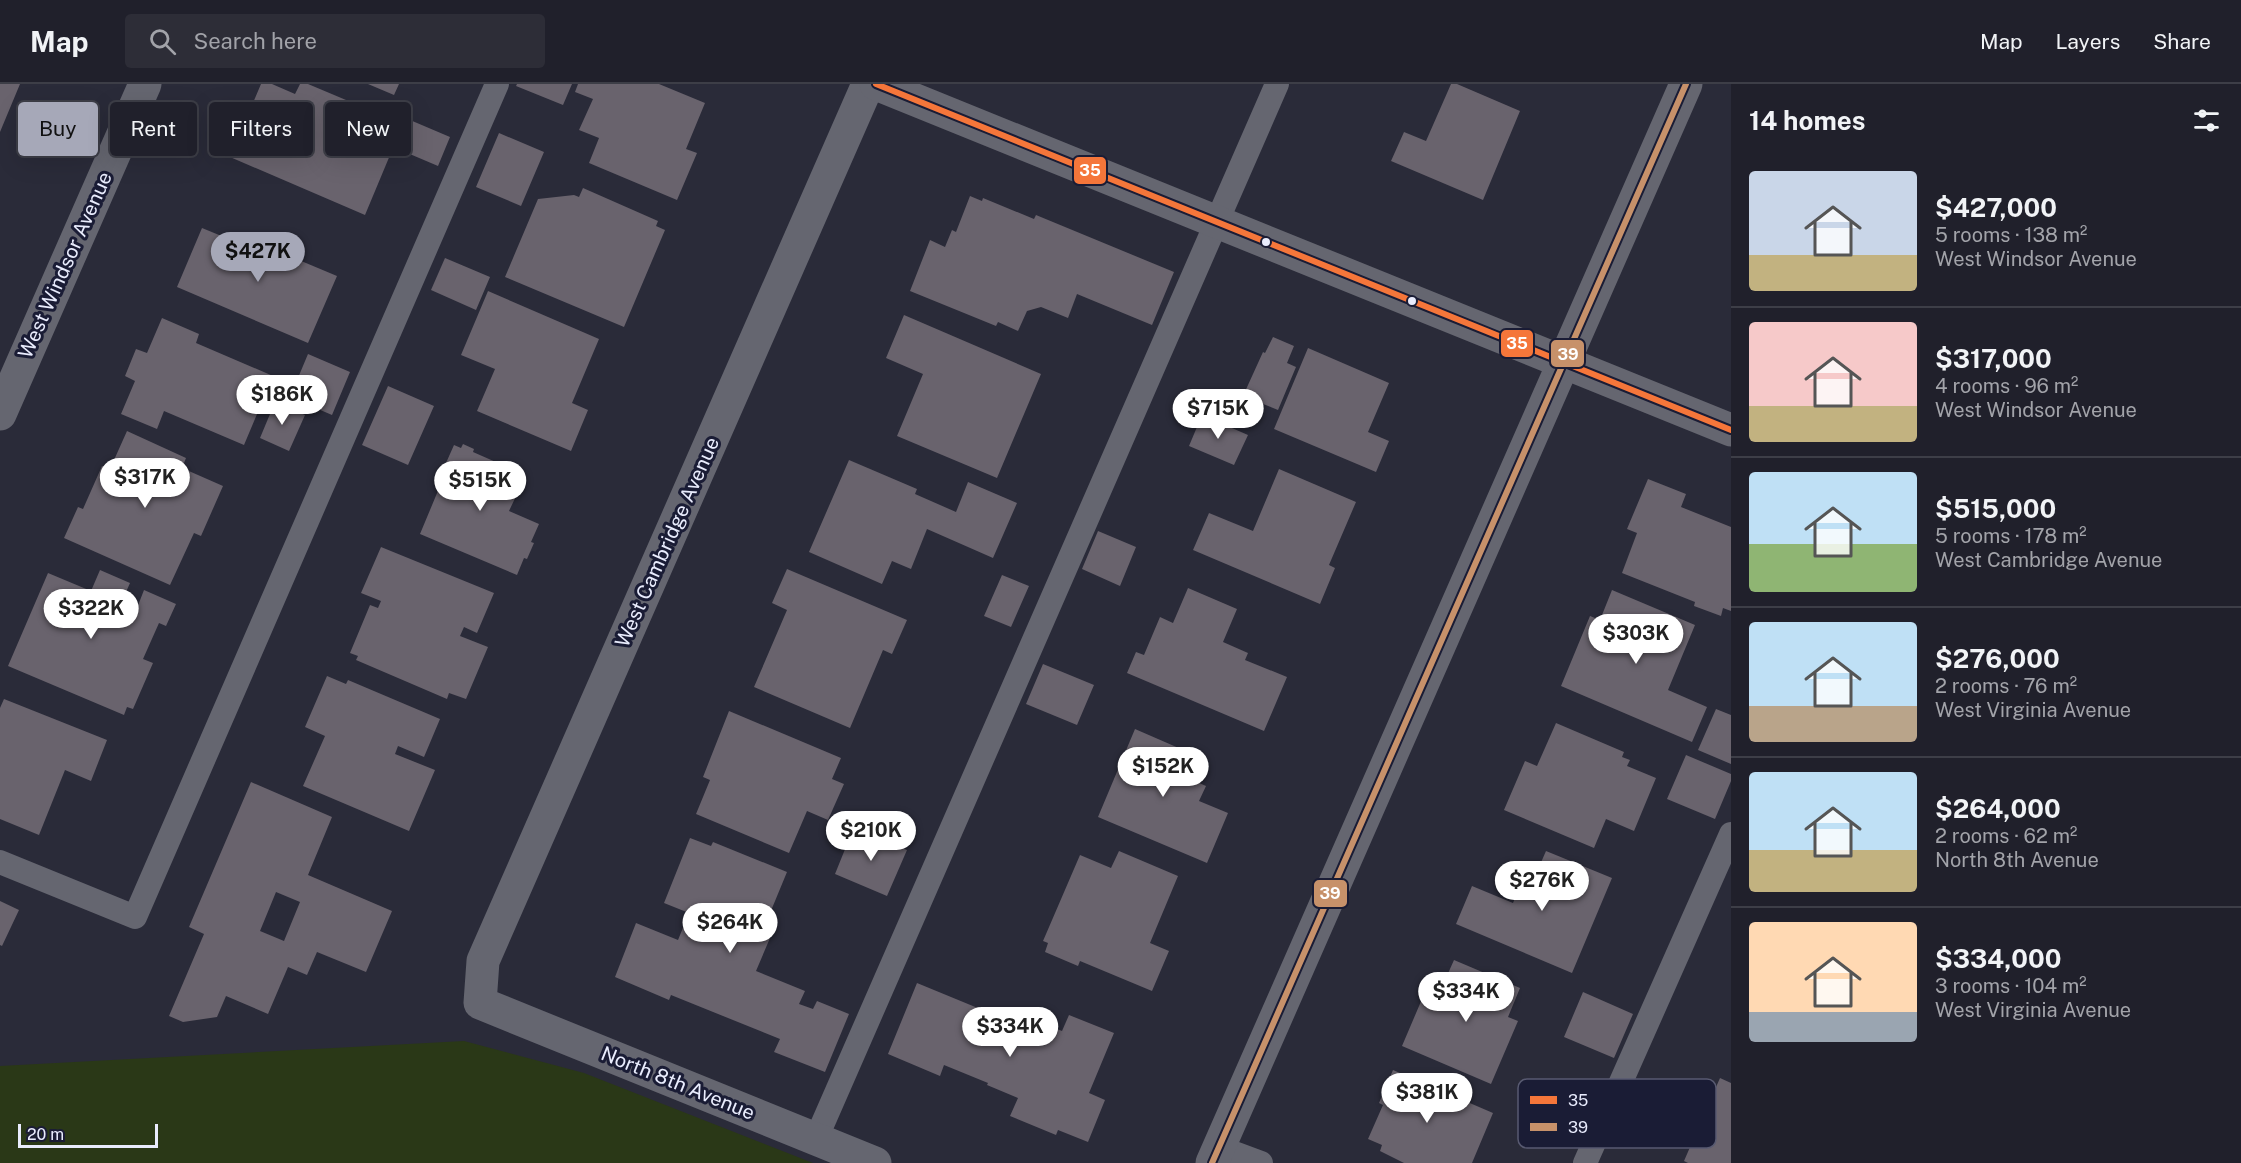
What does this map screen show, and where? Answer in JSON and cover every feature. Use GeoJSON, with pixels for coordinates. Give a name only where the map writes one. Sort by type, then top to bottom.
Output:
{"type":"FeatureCollection","features":[{"type":"Feature","properties":{"kind":"street","name":"West Windsor Avenue"},"geometry":{"type":"LineString","coordinates":[[0,414],[145,84]]}},
{"type":"Feature","properties":{"kind":"street","name":"West Cambridge Avenue"},"geometry":{"type":"LineString","coordinates":[[480,1003],[483,961],[868,84]]}},
{"type":"Feature","properties":{"kind":"street"},"geometry":{"type":"LineString","coordinates":[[876,84],[1731,430]]}},
{"type":"Feature","properties":{"kind":"street"},"geometry":{"type":"LineString","coordinates":[[1215,1155],[1686,84]]}},
{"type":"Feature","properties":{"kind":"street","name":"North 8th Avenue"},"geometry":{"type":"LineString","coordinates":[[480,1003],[875,1163]]}},
{"type":"Feature","properties":{"kind":"lane"},"geometry":{"type":"LineString","coordinates":[[0,862],[135,916],[497,84]]}},
{"type":"Feature","properties":{"kind":"lane"},"geometry":{"type":"LineString","coordinates":[[816,1139],[1277,84]]}},
{"type":"Feature","properties":{"kind":"lane"},"geometry":{"type":"LineString","coordinates":[[1622,1079],[1731,834]]}},
{"type":"Feature","properties":{"kind":"lane"},"geometry":{"type":"LineString","coordinates":[[1585,1163],[1592,1148]]}},
{"type":"Feature","properties":{"kind":"lane"},"geometry":{"type":"LineString","coordinates":[[1215,1155],[1261,1163]]}},
{"type":"Feature","properties":{"kind":"green space"},"geometry":{"type":"Polygon","coordinates":[[[464,1041],[584,1073],[813,1163],[0,1163],[0,1066],[464,1041]]]}},
{"type":"Feature","properties":{"kind":"building"},"geometry":{"type":"Polygon","coordinates":[[[0,84],[20,84],[0,132],[0,84]]]}},
{"type":"Feature","properties":{"kind":"building"},"geometry":{"type":"Polygon","coordinates":[[[261,84],[272,84],[295,94],[300,84],[308,84],[351,102],[325,102],[325,156],[390,156],[365,215],[230,157],[313,156],[313,102],[253,102],[261,84]]]}},
{"type":"Feature","properties":{"kind":"building"},"geometry":{"type":"Polygon","coordinates":[[[368,84],[399,84],[394,95],[368,84]]]}},
{"type":"Feature","properties":{"kind":"building"},"geometry":{"type":"Polygon","coordinates":[[[517,84],[572,84],[563,105],[516,86],[517,84]]]}},
{"type":"Feature","properties":{"kind":"building"},"geometry":{"type":"Polygon","coordinates":[[[578,84],[659,84],[705,103],[686,149],[697,153],[677,200],[589,163],[599,138],[579,130],[593,99],[575,92],[578,84]]]}},
{"type":"Feature","properties":{"kind":"building"},"geometry":{"type":"Polygon","coordinates":[[[1451,84],[1457,84],[1520,111],[1483,200],[1391,161],[1404,132],[1426,141],[1451,84]]]}},
{"type":"Feature","properties":{"kind":"building"},"geometry":{"type":"Polygon","coordinates":[[[411,120],[450,137],[438,166],[411,155],[411,120]]]}},
{"type":"Feature","properties":{"kind":"building"},"geometry":{"type":"Polygon","coordinates":[[[499,133],[544,152],[521,206],[476,187],[499,133]]]}},
{"type":"Feature","properties":{"kind":"building"},"geometry":{"type":"Polygon","coordinates":[[[583,188],[658,221],[656,226],[665,230],[624,327],[505,277],[538,199],[574,195],[579,197],[583,188]]]}},
{"type":"Feature","properties":{"kind":"building"},"geometry":{"type":"Polygon","coordinates":[[[970,196],[982,201],[983,198],[1034,219],[1036,215],[1174,272],[1152,325],[1077,294],[1068,318],[1041,307],[1027,311],[1018,331],[998,322],[996,326],[910,291],[930,240],[945,247],[952,230],[956,232],[970,196]]]}},
{"type":"Feature","properties":{"kind":"building"},"geometry":{"type":"Polygon","coordinates":[[[202,228],[241,244],[244,237],[337,276],[308,343],[177,287],[202,228]]]}},
{"type":"Feature","properties":{"kind":"building"},"geometry":{"type":"Polygon","coordinates":[[[445,258],[490,277],[476,310],[431,290],[445,258]]]}},
{"type":"Feature","properties":{"kind":"building"},"geometry":{"type":"Polygon","coordinates":[[[488,291],[599,339],[572,403],[588,410],[571,451],[477,411],[495,369],[461,355],[488,291]]]}},
{"type":"Feature","properties":{"kind":"building"},"geometry":{"type":"Polygon","coordinates":[[[904,315],[1041,374],[997,478],[897,436],[923,374],[886,358],[904,315]]]}},
{"type":"Feature","properties":{"kind":"building"},"geometry":{"type":"Polygon","coordinates":[[[162,318],[199,334],[196,343],[273,376],[244,445],[164,411],[157,429],[121,414],[135,381],[125,376],[136,349],[147,353],[162,318]]]}},
{"type":"Feature","properties":{"kind":"building"},"geometry":{"type":"Polygon","coordinates":[[[1273,337],[1294,346],[1287,363],[1296,367],[1278,410],[1243,396],[1263,352],[1265,353],[1273,337]]]}},
{"type":"Feature","properties":{"kind":"building"},"geometry":{"type":"Polygon","coordinates":[[[1308,348],[1389,383],[1368,432],[1389,441],[1376,472],[1274,429],[1308,348]]]}},
{"type":"Feature","properties":{"kind":"building"},"geometry":{"type":"Polygon","coordinates":[[[308,354],[350,372],[332,415],[290,397],[308,354]]]}},
{"type":"Feature","properties":{"kind":"building"},"geometry":{"type":"Polygon","coordinates":[[[388,386],[434,406],[408,465],[362,445],[388,386]]]}},
{"type":"Feature","properties":{"kind":"building"},"geometry":{"type":"Polygon","coordinates":[[[275,402],[305,415],[289,451],[260,438],[275,402]]]}},
{"type":"Feature","properties":{"kind":"building"},"geometry":{"type":"Polygon","coordinates":[[[1202,415],[1248,435],[1234,465],[1189,446],[1202,415]]]}},
{"type":"Feature","properties":{"kind":"building"},"geometry":{"type":"Polygon","coordinates":[[[127,431],[186,458],[182,468],[223,486],[201,536],[194,533],[170,585],[64,538],[78,507],[83,509],[102,466],[110,469],[127,431]]]}},
{"type":"Feature","properties":{"kind":"building"},"geometry":{"type":"Polygon","coordinates":[[[463,444],[474,449],[473,452],[521,473],[514,490],[518,492],[509,511],[539,524],[531,542],[534,543],[517,575],[420,534],[445,474],[442,472],[454,445],[461,448],[463,444]]]}},
{"type":"Feature","properties":{"kind":"building"},"geometry":{"type":"Polygon","coordinates":[[[849,460],[917,489],[915,494],[956,512],[968,482],[1017,503],[993,558],[927,529],[911,569],[892,561],[882,584],[809,552],[849,460]]]}},
{"type":"Feature","properties":{"kind":"building"},"geometry":{"type":"Polygon","coordinates":[[[1279,469],[1356,502],[1329,565],[1335,568],[1320,604],[1193,550],[1209,513],[1253,531],[1279,469]]]}},
{"type":"Feature","properties":{"kind":"building"},"geometry":{"type":"Polygon","coordinates":[[[1648,479],[1686,494],[1681,507],[1731,527],[1731,611],[1723,608],[1721,616],[1694,606],[1695,602],[1622,573],[1637,533],[1627,529],[1648,479]]]}},
{"type":"Feature","properties":{"kind":"building"},"geometry":{"type":"Polygon","coordinates":[[[1098,531],[1136,547],[1120,586],[1082,569],[1098,531]]]}},
{"type":"Feature","properties":{"kind":"building"},"geometry":{"type":"Polygon","coordinates":[[[381,547],[494,593],[477,633],[464,627],[460,636],[488,647],[466,699],[449,693],[447,699],[356,660],[358,656],[350,653],[370,605],[378,608],[381,601],[361,593],[381,547]]]}},
{"type":"Feature","properties":{"kind":"building"},"geometry":{"type":"Polygon","coordinates":[[[787,569],[907,620],[892,654],[883,650],[850,728],[754,687],[787,610],[772,603],[787,569]]]}},
{"type":"Feature","properties":{"kind":"building"},"geometry":{"type":"Polygon","coordinates":[[[100,570],[130,583],[122,601],[137,608],[144,590],[176,604],[166,626],[159,623],[143,659],[153,663],[133,709],[127,707],[124,715],[8,666],[48,573],[91,591],[100,570]]]}},
{"type":"Feature","properties":{"kind":"building"},"geometry":{"type":"Polygon","coordinates":[[[1002,575],[1029,586],[1011,627],[984,616],[1002,575]]]}},
{"type":"Feature","properties":{"kind":"building"},"geometry":{"type":"Polygon","coordinates":[[[1188,588],[1237,609],[1223,642],[1248,653],[1245,660],[1287,677],[1264,731],[1127,673],[1136,652],[1144,655],[1160,617],[1173,623],[1188,588]]]}},
{"type":"Feature","properties":{"kind":"building"},"geometry":{"type":"Polygon","coordinates":[[[1612,590],[1695,625],[1668,690],[1707,707],[1692,742],[1561,686],[1590,616],[1600,620],[1612,590]]]}},
{"type":"Feature","properties":{"kind":"building"},"geometry":{"type":"Polygon","coordinates":[[[1043,664],[1094,685],[1077,725],[1026,704],[1043,664]]]}},
{"type":"Feature","properties":{"kind":"building"},"geometry":{"type":"Polygon","coordinates":[[[327,676],[346,684],[348,680],[440,719],[424,757],[398,746],[395,754],[435,770],[409,831],[303,786],[325,736],[305,727],[327,676]]]}},
{"type":"Feature","properties":{"kind":"building"},"geometry":{"type":"Polygon","coordinates":[[[4,699],[107,740],[91,781],[65,770],[39,835],[0,819],[0,708],[4,699]]]}},
{"type":"Feature","properties":{"kind":"building"},"geometry":{"type":"Polygon","coordinates":[[[1716,709],[1731,715],[1731,764],[1698,750],[1716,709]]]}},
{"type":"Feature","properties":{"kind":"building"},"geometry":{"type":"Polygon","coordinates":[[[729,711],[841,758],[832,779],[844,784],[828,820],[807,811],[789,853],[696,814],[710,780],[703,777],[729,711]]]}},
{"type":"Feature","properties":{"kind":"building"},"geometry":{"type":"Polygon","coordinates":[[[1556,723],[1624,752],[1622,757],[1630,760],[1627,766],[1656,778],[1634,831],[1606,819],[1594,848],[1504,810],[1525,761],[1537,766],[1556,723]]]}},
{"type":"Feature","properties":{"kind":"building"},"geometry":{"type":"Polygon","coordinates":[[[1135,729],[1204,759],[1197,782],[1206,786],[1199,801],[1228,813],[1207,863],[1098,817],[1135,729]]]}},
{"type":"Feature","properties":{"kind":"building"},"geometry":{"type":"Polygon","coordinates":[[[1686,755],[1731,774],[1731,781],[1715,819],[1667,799],[1686,755]]]}},
{"type":"Feature","properties":{"kind":"building"},"geometry":{"type":"Polygon","coordinates":[[[251,782],[332,817],[308,875],[392,911],[366,972],[317,952],[307,975],[288,967],[268,1014],[226,996],[217,1017],[183,1022],[169,1016],[204,934],[189,927],[251,782]],[[276,892],[260,931],[284,941],[300,902],[276,892]]]}},
{"type":"Feature","properties":{"kind":"building"},"geometry":{"type":"Polygon","coordinates":[[[854,827],[907,850],[887,896],[835,874],[854,827]]]}},
{"type":"Feature","properties":{"kind":"building"},"geometry":{"type":"Polygon","coordinates":[[[690,838],[711,846],[713,842],[787,872],[761,935],[770,938],[756,971],[805,991],[799,1004],[813,1009],[817,1001],[849,1014],[825,1072],[774,1052],[780,1039],[671,995],[669,1000],[615,977],[636,923],[678,940],[689,913],[664,903],[690,838]]]}},
{"type":"Feature","properties":{"kind":"building"},"geometry":{"type":"Polygon","coordinates":[[[1119,851],[1178,876],[1150,943],[1169,951],[1152,991],[1080,961],[1078,966],[1045,952],[1048,943],[1043,941],[1080,855],[1111,868],[1119,851]]]}},
{"type":"Feature","properties":{"kind":"building"},"geometry":{"type":"Polygon","coordinates":[[[1546,851],[1612,878],[1572,973],[1456,924],[1472,886],[1513,903],[1523,879],[1532,883],[1546,851]]]}},
{"type":"Feature","properties":{"kind":"building"},"geometry":{"type":"Polygon","coordinates":[[[0,901],[19,910],[2,946],[0,945],[0,901]]]}},
{"type":"Feature","properties":{"kind":"building"},"geometry":{"type":"Polygon","coordinates":[[[1454,960],[1520,988],[1508,1017],[1518,1021],[1491,1084],[1402,1046],[1425,992],[1437,998],[1454,960]]]}},
{"type":"Feature","properties":{"kind":"building"},"geometry":{"type":"Polygon","coordinates":[[[917,983],[1002,1018],[1006,1008],[1062,1031],[1069,1015],[1114,1033],[1089,1093],[1105,1100],[1088,1142],[1058,1130],[1056,1135],[1010,1116],[1018,1098],[987,1085],[988,1083],[944,1065],[940,1076],[888,1054],[917,983]]]}},
{"type":"Feature","properties":{"kind":"building"},"geometry":{"type":"Polygon","coordinates":[[[1583,992],[1633,1014],[1614,1058],[1564,1037],[1583,992]]]}},
{"type":"Feature","properties":{"kind":"building"},"geometry":{"type":"Polygon","coordinates":[[[1393,1070],[1493,1113],[1472,1163],[1404,1163],[1380,1151],[1382,1145],[1368,1139],[1383,1105],[1379,1103],[1393,1070]]]}},
{"type":"Feature","properties":{"kind":"building"},"geometry":{"type":"Polygon","coordinates":[[[1720,1078],[1731,1083],[1731,1163],[1688,1163],[1684,1161],[1690,1148],[1716,1148],[1716,1087],[1720,1078]]]}},
{"type":"Feature","properties":{"kind":"transit line","name":"35"},"geometry":{"type":"LineString","coordinates":[[876,84],[1731,430]]}},
{"type":"Feature","properties":{"kind":"transit line","name":"39"},"geometry":{"type":"LineString","coordinates":[[1212,1163],[1686,84]]}}]}
